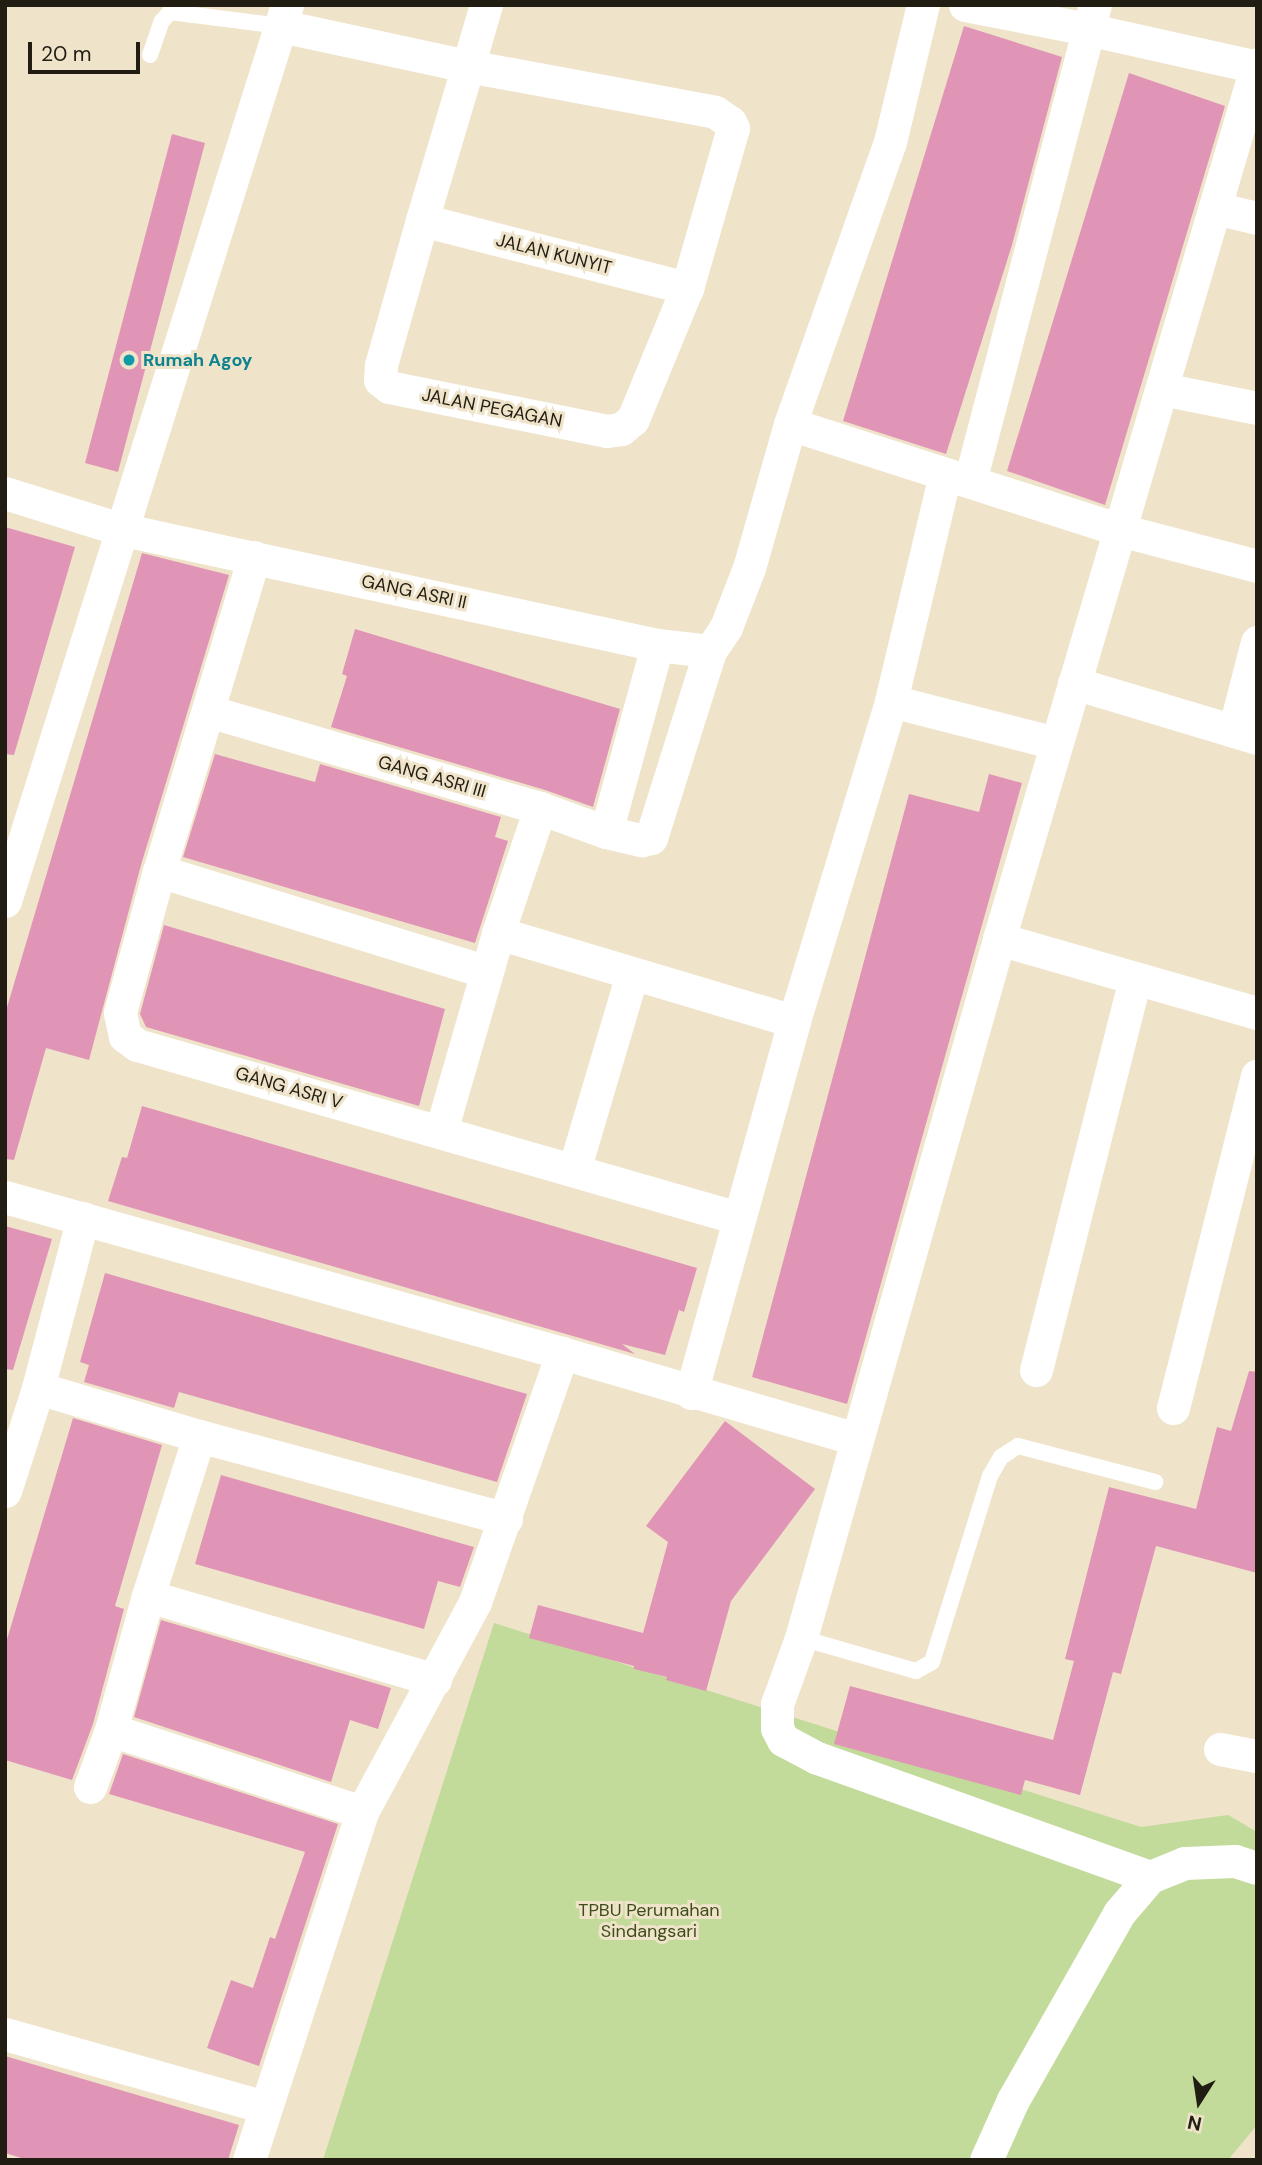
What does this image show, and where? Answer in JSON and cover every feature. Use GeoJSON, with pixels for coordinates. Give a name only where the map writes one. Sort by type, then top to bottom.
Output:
{"type":"FeatureCollection","features":[{"type":"Feature","properties":{"kind":"street"},"geometry":{"type":"LineString","coordinates":[[422,220],[486,5]]}},
{"type":"Feature","properties":{"kind":"street"},"geometry":{"type":"LineString","coordinates":[[710,651],[726,627],[749,568],[790,424],[890,142],[923,5]]}},
{"type":"Feature","properties":{"kind":"street"},"geometry":{"type":"LineString","coordinates":[[965,5],[1091,17],[1256,66],[999,939],[801,1637],[777,1704],[776,1728],[783,1740],[817,1758],[1150,1877]]}},
{"type":"Feature","properties":{"kind":"street"},"geometry":{"type":"LineString","coordinates":[[5,901],[284,15],[468,66],[715,112],[733,128],[687,288]]}},
{"type":"Feature","properties":{"kind":"street"},"geometry":{"type":"LineString","coordinates":[[691,1393],[794,1021],[891,701],[1091,17]]}},
{"type":"Feature","properties":{"kind":"street"},"geometry":{"type":"LineString","coordinates":[[1214,208],[1257,218]]}},
{"type":"Feature","properties":{"kind":"street","name":"JALAN KUNYIT"},"geometry":{"type":"LineString","coordinates":[[422,220],[687,288]]}},
{"type":"Feature","properties":{"kind":"street","name":"JALAN PEGAGAN"},"geometry":{"type":"LineString","coordinates":[[422,220],[381,365],[380,380],[389,387],[607,431],[621,429],[633,419],[687,288]]}},
{"type":"Feature","properties":{"kind":"street"},"geometry":{"type":"LineString","coordinates":[[1161,389],[1257,408]]}},
{"type":"Feature","properties":{"kind":"street"},"geometry":{"type":"LineString","coordinates":[[790,424],[1120,530],[1257,566]]}},
{"type":"Feature","properties":{"kind":"street","name":"GANG ASRI II"},"geometry":{"type":"LineString","coordinates":[[5,493],[120,529],[657,645],[710,651]]}},
{"type":"Feature","properties":{"kind":"street"},"geometry":{"type":"LineString","coordinates":[[254,557],[159,871],[487,972]]}},
{"type":"Feature","properties":{"kind":"street"},"geometry":{"type":"LineString","coordinates":[[1074,683],[1245,734],[1257,642]]}},
{"type":"Feature","properties":{"kind":"street"},"geometry":{"type":"LineString","coordinates":[[606,832],[657,645]]}},
{"type":"Feature","properties":{"kind":"street","name":"GANG ASRI III"},"geometry":{"type":"LineString","coordinates":[[208,711],[540,808],[606,832],[642,840],[650,839],[654,834],[710,651]]}},
{"type":"Feature","properties":{"kind":"street"},"geometry":{"type":"LineString","coordinates":[[891,701],[1056,743]]}},
{"type":"Feature","properties":{"kind":"street"},"geometry":{"type":"LineString","coordinates":[[441,1131],[498,933],[540,808]]}},
{"type":"Feature","properties":{"kind":"street","name":"GANG ASRI V"},"geometry":{"type":"LineString","coordinates":[[159,871],[120,1013],[125,1036],[137,1045],[738,1219]]}},
{"type":"Feature","properties":{"kind":"street"},"geometry":{"type":"LineString","coordinates":[[498,933],[794,1021]]}},
{"type":"Feature","properties":{"kind":"street"},"geometry":{"type":"LineString","coordinates":[[999,939],[1257,1013]]}},
{"type":"Feature","properties":{"kind":"street"},"geometry":{"type":"LineString","coordinates":[[573,1170],[632,974]]}},
{"type":"Feature","properties":{"kind":"street"},"geometry":{"type":"LineString","coordinates":[[1036,1370],[1136,978]]}},
{"type":"Feature","properties":{"kind":"street"},"geometry":{"type":"LineString","coordinates":[[1173,1408],[1257,1074]]}},
{"type":"Feature","properties":{"kind":"street"},"geometry":{"type":"LineString","coordinates":[[5,1197],[562,1353],[691,1393],[857,1439]]}},
{"type":"Feature","properties":{"kind":"street"},"geometry":{"type":"LineString","coordinates":[[5,1491],[38,1388],[83,1218]]}},
{"type":"Feature","properties":{"kind":"street"},"geometry":{"type":"LineString","coordinates":[[249,2160],[362,1812],[475,1602],[562,1353]]}},
{"type":"Feature","properties":{"kind":"street"},"geometry":{"type":"LineString","coordinates":[[38,1388],[199,1436],[506,1519]]}},
{"type":"Feature","properties":{"kind":"street"},"geometry":{"type":"LineString","coordinates":[[90,1787],[111,1730],[148,1596],[199,1436]]}},
{"type":"Feature","properties":{"kind":"street"},"geometry":{"type":"LineString","coordinates":[[148,1596],[435,1680]]}},
{"type":"Feature","properties":{"kind":"street"},"geometry":{"type":"LineString","coordinates":[[111,1730],[362,1812]]}},
{"type":"Feature","properties":{"kind":"street"},"geometry":{"type":"LineString","coordinates":[[1220,1749],[1257,1756]]}},
{"type":"Feature","properties":{"kind":"street"},"geometry":{"type":"LineString","coordinates":[[986,2160],[1013,2100],[1086,1976],[1120,1912],[1150,1877],[1184,1863],[1235,1861],[1257,1868]]}},
{"type":"Feature","properties":{"kind":"street"},"geometry":{"type":"LineString","coordinates":[[5,2034],[265,2107]]}},
{"type":"Feature","properties":{"kind":"lane"},"geometry":{"type":"LineString","coordinates":[[150,55],[162,20],[170,12],[284,15]]}},
{"type":"Feature","properties":{"kind":"lane"},"geometry":{"type":"LineString","coordinates":[[801,1637],[916,1671],[932,1662],[990,1476],[1002,1457],[1018,1446],[1155,1482]]}},
{"type":"Feature","properties":{"kind":"green space","name":"TPBU Perumahan Sindangsari"},"geometry":{"type":"Polygon","coordinates":[[[494,1623],[1141,1827],[1228,1815],[1257,1832],[1257,2125],[1228,2160],[323,2160],[494,1623]]]}},
{"type":"Feature","properties":{"kind":"building"},"geometry":{"type":"Polygon","coordinates":[[[964,26],[1062,57],[1012,245],[946,454],[843,421],[964,26]]]}},
{"type":"Feature","properties":{"kind":"building"},"geometry":{"type":"Polygon","coordinates":[[[1129,73],[1225,106],[1105,505],[1007,471],[1129,73]]]}},
{"type":"Feature","properties":{"kind":"building"},"geometry":{"type":"Polygon","coordinates":[[[172,134],[205,143],[118,472],[85,463],[172,134]]]}},
{"type":"Feature","properties":{"kind":"building"},"geometry":{"type":"Polygon","coordinates":[[[5,527],[75,547],[14,755],[5,754],[5,527]]]}},
{"type":"Feature","properties":{"kind":"building"},"geometry":{"type":"Polygon","coordinates":[[[142,553],[229,575],[141,865],[89,1060],[46,1048],[14,1160],[5,1159],[5,1014],[142,553]]]}},
{"type":"Feature","properties":{"kind":"building"},"geometry":{"type":"Polygon","coordinates":[[[355,629],[620,709],[593,807],[545,790],[331,727],[347,676],[342,674],[355,629]]]}},
{"type":"Feature","properties":{"kind":"building"},"geometry":{"type":"Polygon","coordinates":[[[215,754],[315,782],[320,764],[501,817],[495,837],[508,841],[475,943],[183,857],[215,754]]]}},
{"type":"Feature","properties":{"kind":"building"},"geometry":{"type":"Polygon","coordinates":[[[989,774],[1022,783],[847,1404],[752,1377],[909,794],[979,812],[989,774]]]}},
{"type":"Feature","properties":{"kind":"building"},"geometry":{"type":"Polygon","coordinates":[[[164,925],[445,1009],[419,1106],[146,1027],[140,1014],[164,925]]]}},
{"type":"Feature","properties":{"kind":"building"},"geometry":{"type":"Polygon","coordinates":[[[142,1106],[697,1268],[684,1312],[679,1310],[665,1355],[622,1344],[635,1354],[108,1201],[122,1157],[127,1158],[142,1106]]]}},
{"type":"Feature","properties":{"kind":"building"},"geometry":{"type":"Polygon","coordinates":[[[5,1226],[52,1239],[13,1370],[5,1369],[5,1226]]]}},
{"type":"Feature","properties":{"kind":"building"},"geometry":{"type":"Polygon","coordinates":[[[105,1273],[527,1394],[497,1482],[179,1392],[174,1408],[84,1382],[89,1365],[80,1362],[105,1273]]]}},
{"type":"Feature","properties":{"kind":"building"},"geometry":{"type":"Polygon","coordinates":[[[1249,1371],[1257,1372],[1257,1573],[1156,1546],[1121,1674],[1113,1672],[1080,1795],[1025,1780],[1021,1795],[834,1744],[850,1686],[1053,1740],[1074,1661],[1065,1659],[1109,1487],[1196,1509],[1217,1427],[1231,1431],[1249,1371]]]}},
{"type":"Feature","properties":{"kind":"building"},"geometry":{"type":"Polygon","coordinates":[[[73,1418],[162,1445],[115,1606],[124,1609],[93,1724],[72,1780],[5,1760],[5,1646],[73,1418]]]}},
{"type":"Feature","properties":{"kind":"building"},"geometry":{"type":"Polygon","coordinates":[[[725,1421],[815,1489],[731,1601],[706,1691],[634,1669],[634,1666],[529,1638],[538,1605],[643,1633],[668,1542],[646,1526],[725,1421]]]}},
{"type":"Feature","properties":{"kind":"building"},"geometry":{"type":"Polygon","coordinates":[[[221,1475],[474,1547],[460,1587],[438,1581],[424,1629],[195,1564],[221,1475]]]}},
{"type":"Feature","properties":{"kind":"building"},"geometry":{"type":"Polygon","coordinates":[[[161,1620],[391,1688],[378,1729],[350,1720],[331,1782],[134,1717],[161,1620]]]}},
{"type":"Feature","properties":{"kind":"building"},"geometry":{"type":"Polygon","coordinates":[[[123,1754],[338,1824],[259,2066],[207,2048],[231,1980],[253,1988],[270,1937],[275,1939],[305,1852],[109,1794],[123,1754]]]}},
{"type":"Feature","properties":{"kind":"building"},"geometry":{"type":"Polygon","coordinates":[[[5,2056],[239,2125],[228,2160],[28,2160],[5,2153],[5,2056]]]}},
{"type":"Feature","properties":{"kind":"place","name":"Rumah Agoy"},"geometry":{"type":"Point","coordinates":[129,360]}}]}
